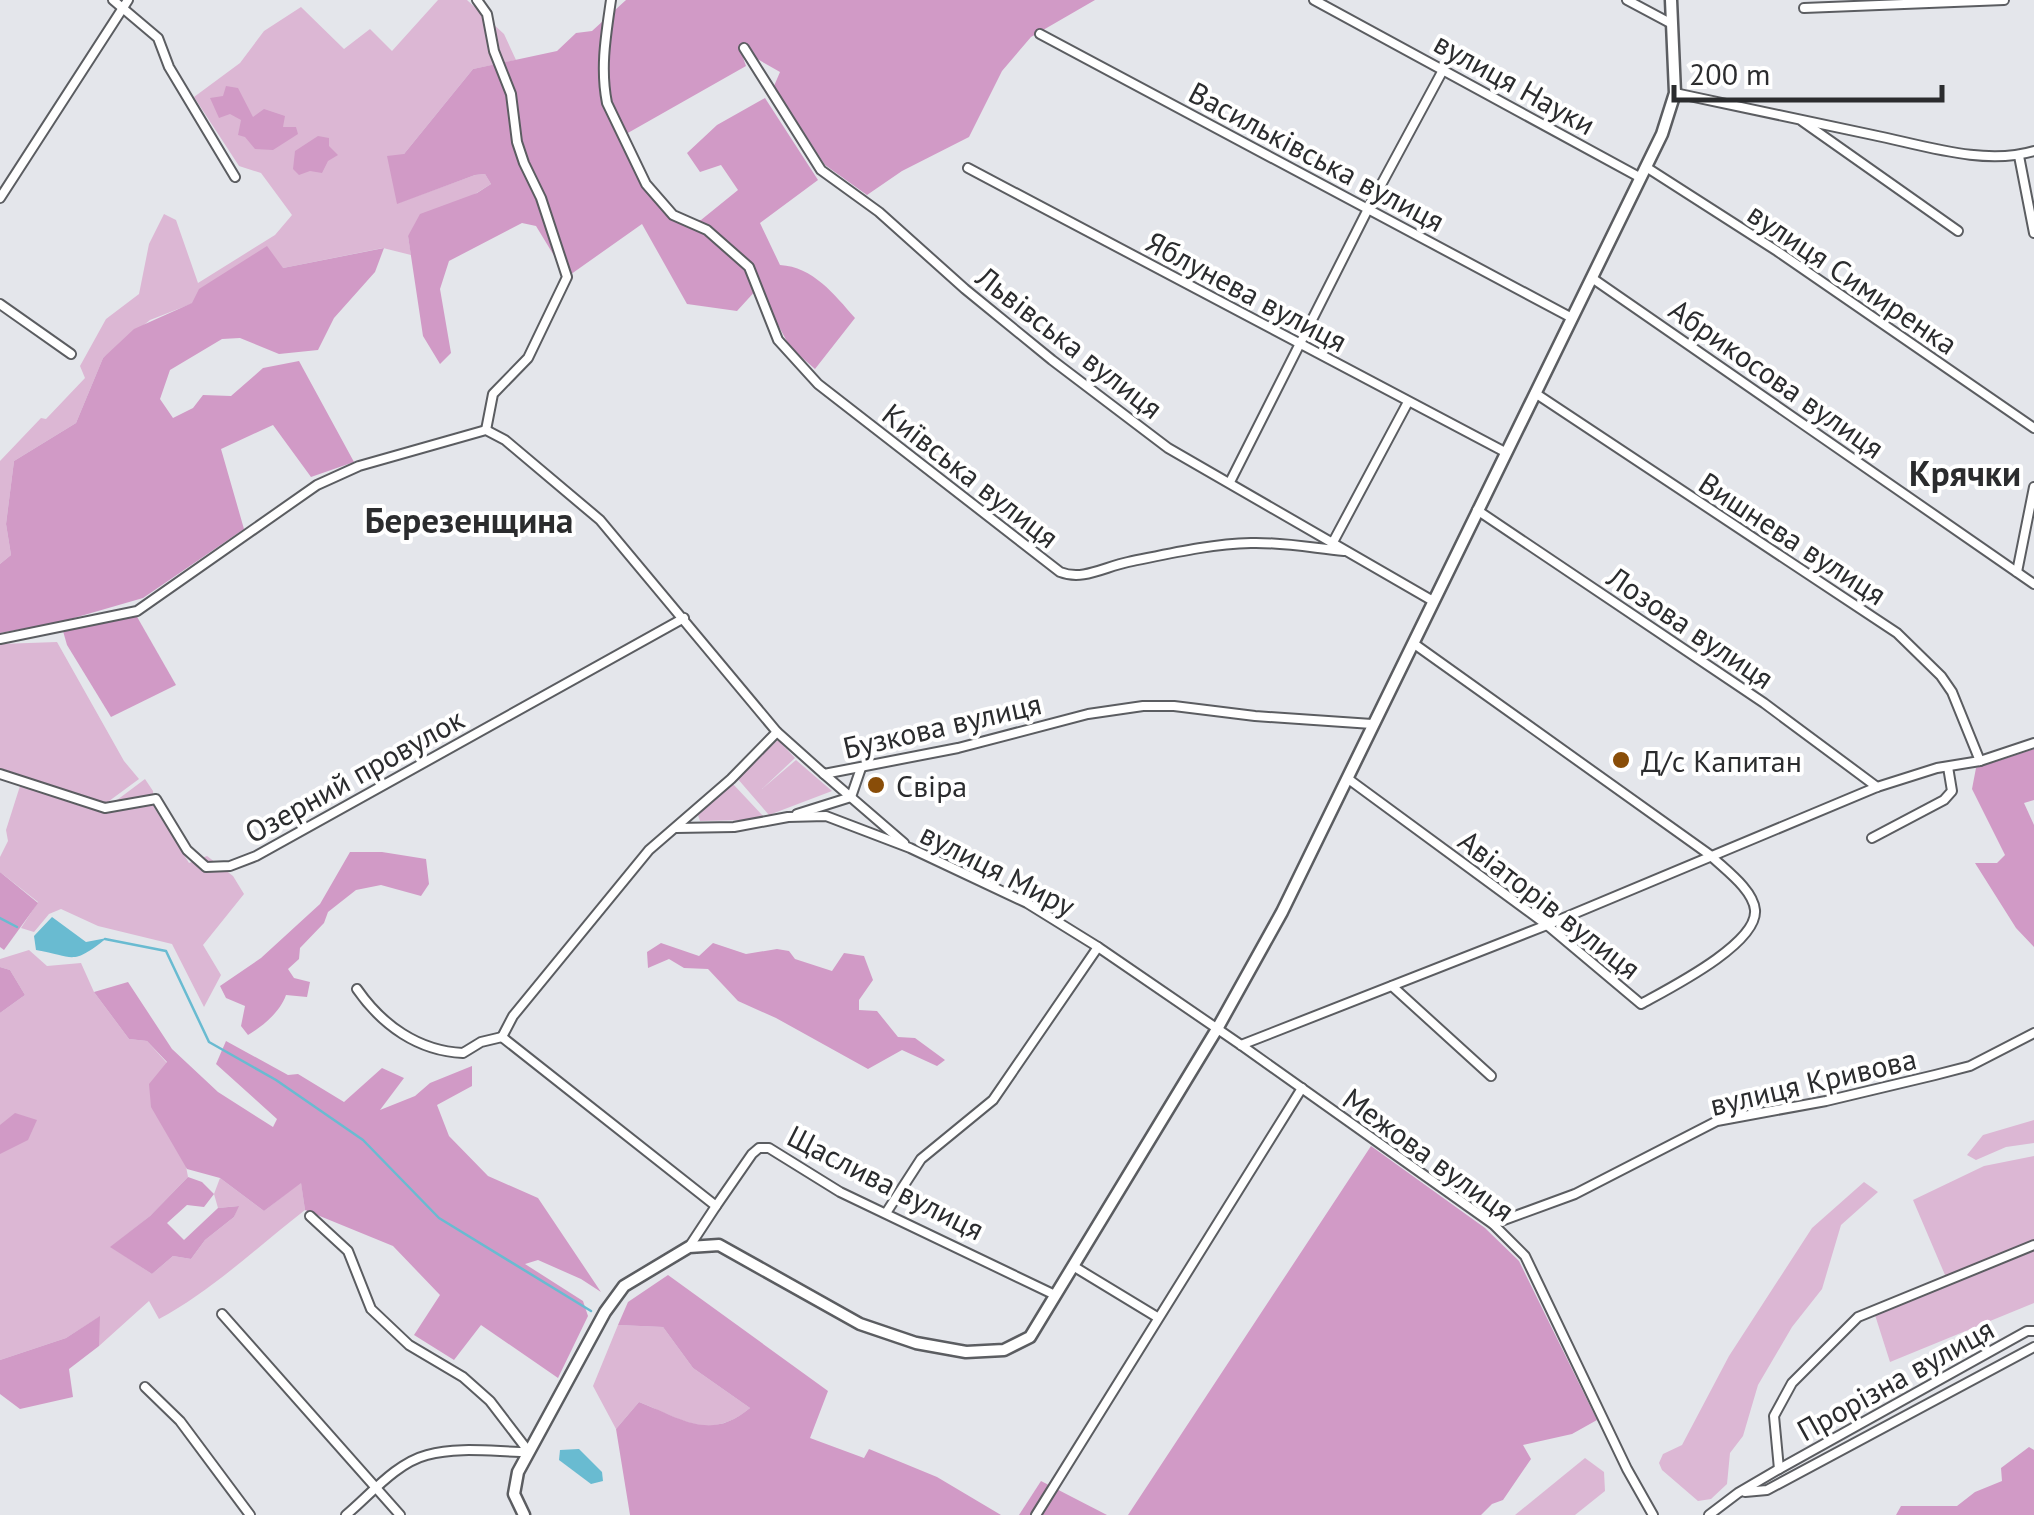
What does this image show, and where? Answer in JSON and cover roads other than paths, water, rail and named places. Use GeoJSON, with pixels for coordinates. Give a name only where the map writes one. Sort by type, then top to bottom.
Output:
{"type":"FeatureCollection","features":[{"type":"Feature","properties":{"kind":"street"},"geometry":{"type":"LineString","coordinates":[[113,0],[124,4],[158,38],[168,67],[236,177]]}},
{"type":"Feature","properties":{"kind":"street"},"geometry":{"type":"LineString","coordinates":[[0,639],[137,610],[318,486],[359,466],[486,430],[492,394],[528,358],[567,277],[541,198],[524,164],[517,142],[512,94],[486,14],[477,0]]}},
{"type":"Feature","properties":{"kind":"street","name":"Київська вулиця"},"geometry":{"type":"LineString","coordinates":[[611,0],[603,60],[607,104],[646,184],[673,215],[707,230],[749,267],[778,340],[818,384],[1060,572],[1081,576],[1202,548],[1252,543],[1344,551]]}},
{"type":"Feature","properties":{"kind":"street","name":"вулиця Науки"},"geometry":{"type":"LineString","coordinates":[[1314,0],[1643,172]]}},
{"type":"Feature","properties":{"kind":"street"},"geometry":{"type":"LineString","coordinates":[[1627,0],[1672,24]]}},
{"type":"Feature","properties":{"kind":"street"},"geometry":{"type":"LineString","coordinates":[[689,1247],[718,1245],[860,1324],[916,1343],[966,1352],[1004,1350],[1030,1336],[1217,1030],[1282,912],[1662,134],[1675,92],[1671,0]]}},
{"type":"Feature","properties":{"kind":"street"},"geometry":{"type":"LineString","coordinates":[[1804,8],[2004,0]]}},
{"type":"Feature","properties":{"kind":"street"},"geometry":{"type":"LineString","coordinates":[[0,198],[3,186],[124,4]]}},
{"type":"Feature","properties":{"kind":"street","name":"Васильківська вулиця"},"geometry":{"type":"LineString","coordinates":[[1040,34],[1572,318]]}},
{"type":"Feature","properties":{"kind":"street","name":"Львівська вулиця"},"geometry":{"type":"LineString","coordinates":[[744,48],[821,170],[878,212],[964,288],[1168,448],[1433,601]]}},
{"type":"Feature","properties":{"kind":"street"},"geometry":{"type":"LineString","coordinates":[[1230,482],[1443,70]]}},
{"type":"Feature","properties":{"kind":"street"},"geometry":{"type":"LineString","coordinates":[[1675,92],[1985,156],[2034,152]]}},
{"type":"Feature","properties":{"kind":"street"},"geometry":{"type":"LineString","coordinates":[[1800,120],[1958,230]]}},
{"type":"Feature","properties":{"kind":"street"},"geometry":{"type":"LineString","coordinates":[[2019,156],[2034,233]]}},
{"type":"Feature","properties":{"kind":"street","name":"Яблунева вулиця"},"geometry":{"type":"LineString","coordinates":[[968,168],[1506,452]]}},
{"type":"Feature","properties":{"kind":"street","name":"вулиця Симиренка"},"geometry":{"type":"LineString","coordinates":[[1643,172],[1777,251],[2034,428]]}},
{"type":"Feature","properties":{"kind":"street","name":"Абрикосова вулиця"},"geometry":{"type":"LineString","coordinates":[[1592,278],[2034,584]]}},
{"type":"Feature","properties":{"kind":"street"},"geometry":{"type":"LineString","coordinates":[[0,304],[71,354]]}},
{"type":"Feature","properties":{"kind":"street","name":"Вишнева вулиця"},"geometry":{"type":"LineString","coordinates":[[1536,393],[1897,633],[1952,692],[1980,761]]}},
{"type":"Feature","properties":{"kind":"street"},"geometry":{"type":"LineString","coordinates":[[1332,544],[1408,402]]}},
{"type":"Feature","properties":{"kind":"street","name":"Бузкова вулиця"},"geometry":{"type":"LineString","coordinates":[[486,430],[504,440],[600,520],[777,732],[824,774],[958,748],[1088,714],[1143,706],[1372,724]]}},
{"type":"Feature","properties":{"kind":"street"},"geometry":{"type":"LineString","coordinates":[[2017,572],[2034,487]]}},
{"type":"Feature","properties":{"kind":"street","name":"Лозова вулиця"},"geometry":{"type":"LineString","coordinates":[[1477,510],[1764,704],[1876,787]]}},
{"type":"Feature","properties":{"kind":"street","name":"Озерний провулок"},"geometry":{"type":"LineString","coordinates":[[0,774],[105,808],[156,798],[188,850],[206,867],[230,866],[256,856],[684,618]]}},
{"type":"Feature","properties":{"kind":"street"},"geometry":{"type":"LineString","coordinates":[[1413,643],[1710,855]]}},
{"type":"Feature","properties":{"kind":"street"},"geometry":{"type":"LineString","coordinates":[[502,1037],[512,1016],[649,850],[731,779],[777,732]]}},
{"type":"Feature","properties":{"kind":"street"},"geometry":{"type":"LineString","coordinates":[[1241,1045],[1547,925],[1876,787],[2034,743]]}},
{"type":"Feature","properties":{"kind":"street"},"geometry":{"type":"LineString","coordinates":[[1872,838],[1944,800],[1952,792],[1948,767]]}},
{"type":"Feature","properties":{"kind":"street"},"geometry":{"type":"LineString","coordinates":[[851,797],[861,768]]}},
{"type":"Feature","properties":{"kind":"street"},"geometry":{"type":"LineString","coordinates":[[824,774],[910,848]]}},
{"type":"Feature","properties":{"kind":"street","name":"Авіаторів вулиця"},"geometry":{"type":"LineString","coordinates":[[1347,778],[1547,925],[1641,1004],[1700,971],[1751,929],[1755,910],[1748,893],[1710,855]]}},
{"type":"Feature","properties":{"kind":"street"},"geometry":{"type":"LineString","coordinates":[[788,817],[851,797]]}},
{"type":"Feature","properties":{"kind":"street","name":"вулиця Миру"},"geometry":{"type":"LineString","coordinates":[[676,828],[734,827],[788,817],[826,816],[910,848],[1027,903],[1217,1030]]}},
{"type":"Feature","properties":{"kind":"street"},"geometry":{"type":"LineString","coordinates":[[886,1213],[921,1158],[993,1100],[1098,947]]}},
{"type":"Feature","properties":{"kind":"street"},"geometry":{"type":"LineString","coordinates":[[1392,986],[1492,1076]]}},
{"type":"Feature","properties":{"kind":"street"},"geometry":{"type":"LineString","coordinates":[[358,989],[374,1014],[391,1027],[434,1046],[464,1053],[481,1042],[502,1037]]}},
{"type":"Feature","properties":{"kind":"street","name":"Межова вулиця"},"geometry":{"type":"LineString","coordinates":[[1217,1030],[1493,1224],[1525,1256],[1646,1508],[1653,1515]]}},
{"type":"Feature","properties":{"kind":"street","name":"вулиця Кривова"},"geometry":{"type":"LineString","coordinates":[[1493,1224],[1574,1194],[1718,1121],[1826,1101],[1970,1066],[2034,1033]]}},
{"type":"Feature","properties":{"kind":"street"},"geometry":{"type":"LineString","coordinates":[[502,1037],[716,1206]]}},
{"type":"Feature","properties":{"kind":"street","name":"Межова вулиця"},"geometry":{"type":"LineString","coordinates":[[1036,1515],[1302,1088]]}},
{"type":"Feature","properties":{"kind":"street","name":"Щаслива вулиця"},"geometry":{"type":"LineString","coordinates":[[524,1515],[514,1494],[518,1472],[605,1312],[624,1286],[689,1247],[759,1148],[769,1148],[840,1192],[1055,1295]]}},
{"type":"Feature","properties":{"kind":"street"},"geometry":{"type":"LineString","coordinates":[[310,1216],[348,1251],[372,1309],[410,1345],[463,1377],[490,1401],[529,1452]]}},
{"type":"Feature","properties":{"kind":"street","name":"Прорізна вулиця"},"geometry":{"type":"LineString","coordinates":[[1779,1469],[1774,1416],[1792,1383],[1858,1317],[2034,1245]]}},
{"type":"Feature","properties":{"kind":"street"},"geometry":{"type":"LineString","coordinates":[[1073,1266],[1158,1316]]}},
{"type":"Feature","properties":{"kind":"street"},"geometry":{"type":"LineString","coordinates":[[222,1314],[400,1515]]}},
{"type":"Feature","properties":{"kind":"street","name":"Прорізна вулиця"},"geometry":{"type":"LineString","coordinates":[[1738,1493],[2034,1331]]}},
{"type":"Feature","properties":{"kind":"street"},"geometry":{"type":"LineString","coordinates":[[1709,1515],[1738,1493],[1767,1490],[2034,1346]]}},
{"type":"Feature","properties":{"kind":"street"},"geometry":{"type":"LineString","coordinates":[[145,1387],[180,1421],[250,1515]]}},
{"type":"Feature","properties":{"kind":"street"},"geometry":{"type":"LineString","coordinates":[[346,1515],[396,1472],[426,1455],[529,1452]]}},
{"type":"Feature","properties":{"kind":"water"},"geometry":{"type":"Polygon","coordinates":[[[52,917],[86,942],[107,938],[79,956],[36,950],[34,936],[52,917]]]}},
{"type":"Feature","properties":{"kind":"water"},"geometry":{"type":"Polygon","coordinates":[[[579,1449],[602,1472],[603,1481],[591,1484],[559,1460],[560,1450],[579,1449]]]}},
{"type":"Feature","properties":{"kind":"waterway"},"geometry":{"type":"LineString","coordinates":[[0,918],[17,927]]}},
{"type":"Feature","properties":{"kind":"waterway"},"geometry":{"type":"LineString","coordinates":[[105,939],[166,951],[209,1042],[276,1080],[363,1140],[439,1218],[591,1311]]}},
{"type":"Feature","properties":{"kind":"place","name":"Д/с Капитан"},"geometry":{"type":"Point","coordinates":[1621,760]}},
{"type":"Feature","properties":{"kind":"place","name":"Свіра"},"geometry":{"type":"Point","coordinates":[876,785]}},
{"type":"Feature","properties":{"kind":"district","name":"Крячки"},"geometry":{"type":"Point","coordinates":[1965,473]}},
{"type":"Feature","properties":{"kind":"district","name":"Березенщина"},"geometry":{"type":"Point","coordinates":[469,520]}}]}
